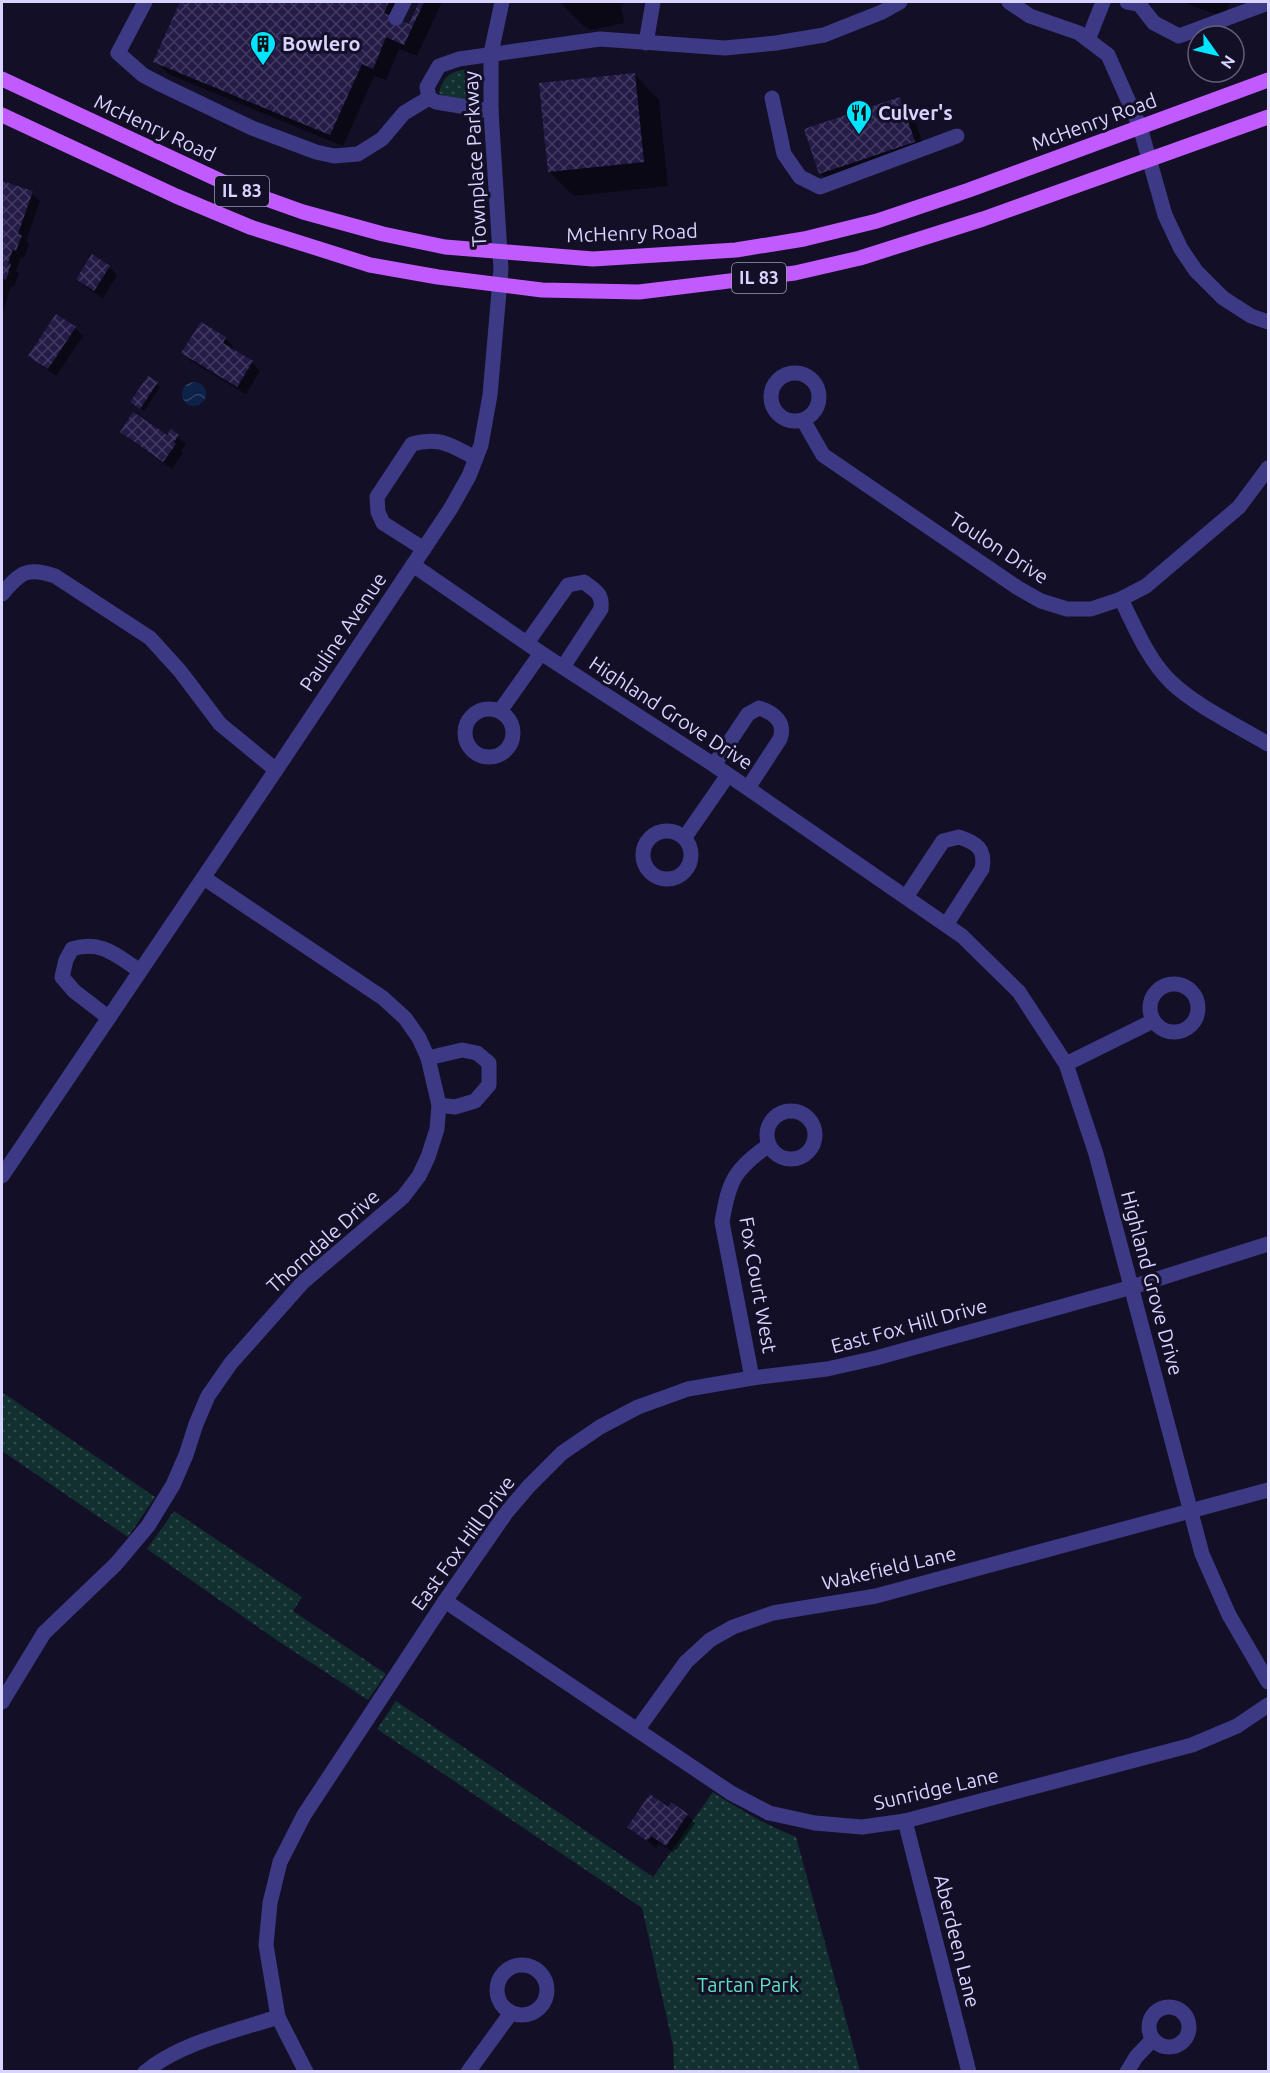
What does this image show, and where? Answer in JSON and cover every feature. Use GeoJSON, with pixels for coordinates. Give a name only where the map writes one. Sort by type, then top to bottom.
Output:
{"type":"FeatureCollection","features":[{"type":"Feature","properties":{"kind":"main road","name":"McHenry Road"},"geometry":{"type":"LineString","coordinates":[[2,79],[236,188],[303,212],[383,234],[445,247],[592,259],[736,250],[804,240],[877,222],[1269,80]]}},
{"type":"Feature","properties":{"kind":"main road","name":"IL 83"},"geometry":{"type":"LineString","coordinates":[[2,115],[166,192],[249,227],[370,265],[438,278],[542,290],[639,292],[795,273],[860,258],[972,223],[1269,117]]}},
{"type":"Feature","properties":{"kind":"street"},"geometry":{"type":"LineString","coordinates":[[145,2],[118,53],[130,64],[143,75],[172,90],[252,128],[316,153],[334,156],[358,154],[382,139],[404,113],[429,98]]}},
{"type":"Feature","properties":{"kind":"street"},"geometry":{"type":"LineString","coordinates":[[396,18],[404,2]]}},
{"type":"Feature","properties":{"kind":"street"},"geometry":{"type":"LineString","coordinates":[[491,111],[436,102],[429,98],[427,87],[439,66],[459,59],[491,53],[502,2]]}},
{"type":"Feature","properties":{"kind":"street"},"geometry":{"type":"LineString","coordinates":[[646,43],[653,2]]}},
{"type":"Feature","properties":{"kind":"street","name":"Townplace Parkway"},"geometry":{"type":"LineString","coordinates":[[498,285],[501,268],[491,111],[491,53],[600,39],[725,48],[776,43],[824,35],[882,12],[900,2]]}},
{"type":"Feature","properties":{"kind":"street"},"geometry":{"type":"LineString","coordinates":[[1009,2],[1030,16],[1079,33],[1108,55],[1140,127],[1165,215],[1181,249],[1196,272],[1223,298],[1251,316],[1269,322]]}},
{"type":"Feature","properties":{"kind":"street"},"geometry":{"type":"LineString","coordinates":[[1088,40],[1103,2]]}},
{"type":"Feature","properties":{"kind":"street"},"geometry":{"type":"LineString","coordinates":[[1127,2],[1139,4],[1154,23],[1179,36],[1265,3]]}},
{"type":"Feature","properties":{"kind":"street"},"geometry":{"type":"LineString","coordinates":[[772,99],[784,154],[800,177],[820,187],[957,136]]}},
{"type":"Feature","properties":{"kind":"street","name":"Pauline Avenue"},"geometry":{"type":"LineString","coordinates":[[2,1176],[424,549],[469,476],[481,445],[490,395],[498,285]]}},
{"type":"Feature","properties":{"kind":"street","name":"Toulon Drive"},"geometry":{"type":"LineString","coordinates":[[803,420],[823,455],[1026,592],[1041,601],[1067,609],[1091,609],[1121,599],[1146,585],[1239,507],[1269,468]]}},
{"type":"Feature","properties":{"kind":"street"},"geometry":{"type":"LineString","coordinates":[[424,549],[383,523],[378,512],[377,497],[412,444],[428,440],[442,442],[476,458]]}},
{"type":"Feature","properties":{"kind":"street","name":"Highland Grove Drive"},"geometry":{"type":"LineString","coordinates":[[413,565],[541,653],[714,765],[962,936],[1019,992],[1066,1064],[1096,1154],[1202,1554],[1229,1615],[1269,1682]]}},
{"type":"Feature","properties":{"kind":"street"},"geometry":{"type":"LineString","coordinates":[[2,594],[17,577],[38,570],[55,576],[150,638],[180,671],[219,724],[276,770]]}},
{"type":"Feature","properties":{"kind":"street"},"geometry":{"type":"LineString","coordinates":[[527,643],[568,585],[584,582],[598,593],[602,600],[601,609],[563,667]]}},
{"type":"Feature","properties":{"kind":"street"},"geometry":{"type":"LineString","coordinates":[[1121,599],[1155,664],[1170,682],[1189,697],[1269,744]]}},
{"type":"Feature","properties":{"kind":"street"},"geometry":{"type":"LineString","coordinates":[[500,711],[541,653]]}},
{"type":"Feature","properties":{"kind":"street"},"geometry":{"type":"LineString","coordinates":[[714,765],[748,714],[759,708],[778,718],[782,732],[780,739],[748,788]]}},
{"type":"Feature","properties":{"kind":"street"},"geometry":{"type":"LineString","coordinates":[[685,837],[728,775]]}},
{"type":"Feature","properties":{"kind":"street"},"geometry":{"type":"LineString","coordinates":[[906,897],[943,841],[959,837],[980,848],[984,858],[982,869],[946,925]]}},
{"type":"Feature","properties":{"kind":"street","name":"Thorndale Drive"},"geometry":{"type":"LineString","coordinates":[[2,1702],[44,1633],[116,1564],[148,1526],[173,1485],[208,1396],[231,1363],[303,1282],[403,1197],[428,1157],[437,1129],[439,1105],[428,1058],[419,1038],[405,1018],[383,998],[204,878]]}},
{"type":"Feature","properties":{"kind":"street"},"geometry":{"type":"LineString","coordinates":[[109,1018],[74,991],[62,977],[66,960],[72,949],[86,945],[104,947],[140,971]]}},
{"type":"Feature","properties":{"kind":"street"},"geometry":{"type":"LineString","coordinates":[[1066,1064],[1153,1021]]}},
{"type":"Feature","properties":{"kind":"street"},"geometry":{"type":"LineString","coordinates":[[428,1058],[462,1050],[477,1053],[489,1064],[489,1085],[475,1101],[455,1107],[439,1105]]}},
{"type":"Feature","properties":{"kind":"street","name":"Fox Court West"},"geometry":{"type":"LineString","coordinates":[[752,1378],[722,1222],[733,1178],[746,1161],[769,1145]]}},
{"type":"Feature","properties":{"kind":"street","name":"East Fox Hill Drive"},"geometry":{"type":"LineString","coordinates":[[306,2072],[278,2017],[266,1945],[270,1903],[279,1862],[304,1815],[445,1601],[506,1513],[528,1486],[562,1453],[600,1426],[638,1407],[688,1389],[827,1369],[876,1358],[1132,1287],[1269,1244]]}},
{"type":"Feature","properties":{"kind":"street","name":"Wakefield Lane"},"geometry":{"type":"LineString","coordinates":[[637,1730],[686,1662],[710,1640],[733,1627],[772,1613],[876,1596],[1269,1490]]}},
{"type":"Feature","properties":{"kind":"street","name":"Sunridge Lane"},"geometry":{"type":"LineString","coordinates":[[445,1601],[731,1793],[769,1813],[816,1823],[862,1827],[905,1821],[1192,1745],[1237,1726],[1269,1705]]}},
{"type":"Feature","properties":{"kind":"street","name":"Aberdeen Lane"},"geometry":{"type":"LineString","coordinates":[[905,1821],[969,2072]]}},
{"type":"Feature","properties":{"kind":"street"},"geometry":{"type":"LineString","coordinates":[[468,2072],[511,2013]]}},
{"type":"Feature","properties":{"kind":"street"},"geometry":{"type":"LineString","coordinates":[[144,2072],[155,2063],[182,2049],[278,2017]]}},
{"type":"Feature","properties":{"kind":"street"},"geometry":{"type":"LineString","coordinates":[[1127,2072],[1136,2057],[1153,2039]]}},
{"type":"Feature","properties":{"kind":"green space"},"geometry":{"type":"Polygon","coordinates":[[[469,69],[472,72],[467,102],[439,93],[443,82],[449,75],[469,69]]]}},
{"type":"Feature","properties":{"kind":"green space"},"geometry":{"type":"Polygon","coordinates":[[[2,1392],[155,1497],[128,1537],[2,1451],[2,1392]]]}},
{"type":"Feature","properties":{"kind":"green space"},"geometry":{"type":"Polygon","coordinates":[[[174,1511],[302,1597],[293,1611],[386,1674],[368,1700],[275,1639],[147,1549],[174,1511]]]}},
{"type":"Feature","properties":{"kind":"green space","name":"Tartan Park"},"geometry":{"type":"Polygon","coordinates":[[[396,1701],[653,1877],[713,1792],[753,1817],[796,1837],[860,2071],[674,2071],[673,2045],[642,1908],[377,1729],[396,1701]]]}},
{"type":"Feature","properties":{"kind":"water"},"geometry":{"type":"Polygon","coordinates":[[[194,382],[203,385],[206,394],[203,403],[194,406],[185,403],[182,394],[185,385],[194,382]]]}},
{"type":"Feature","properties":{"kind":"building","name":"Bowlero"},"geometry":{"type":"Polygon","coordinates":[[[180,2],[185,4],[186,2],[389,2],[384,13],[409,24],[419,2],[424,2],[404,45],[386,37],[373,69],[362,64],[330,135],[153,62],[180,2]]]}},
{"type":"Feature","properties":{"kind":"building"},"geometry":{"type":"Polygon","coordinates":[[[635,73],[644,162],[548,172],[539,83],[635,73]]]}},
{"type":"Feature","properties":{"kind":"building","name":"Culver's"},"geometry":{"type":"Polygon","coordinates":[[[900,97],[915,142],[819,174],[804,129],[900,97]]]}},
{"type":"Feature","properties":{"kind":"building"},"geometry":{"type":"Polygon","coordinates":[[[2,181],[33,191],[18,234],[22,235],[8,263],[11,264],[6,280],[2,278],[2,181]]]}},
{"type":"Feature","properties":{"kind":"building"},"geometry":{"type":"Polygon","coordinates":[[[92,254],[110,266],[94,291],[76,279],[92,254]]]}},
{"type":"Feature","properties":{"kind":"building"},"geometry":{"type":"Polygon","coordinates":[[[56,314],[76,327],[48,369],[28,356],[56,314]]]}},
{"type":"Feature","properties":{"kind":"building"},"geometry":{"type":"Polygon","coordinates":[[[201,322],[226,337],[223,343],[253,361],[237,387],[181,353],[201,322]]]}},
{"type":"Feature","properties":{"kind":"building"},"geometry":{"type":"Polygon","coordinates":[[[148,376],[158,382],[140,409],[130,402],[148,376]]]}},
{"type":"Feature","properties":{"kind":"building"},"geometry":{"type":"Polygon","coordinates":[[[133,412],[167,435],[171,429],[179,435],[174,442],[176,444],[163,462],[120,432],[133,412]]]}},
{"type":"Feature","properties":{"kind":"building"},"geometry":{"type":"Polygon","coordinates":[[[650,1794],[668,1807],[671,1802],[688,1814],[666,1846],[651,1836],[647,1841],[627,1827],[650,1794]]]}},
{"type":"Feature","properties":{"kind":"place","name":"Bowlero"},"geometry":{"type":"Point","coordinates":[263,67]}},
{"type":"Feature","properties":{"kind":"place","name":"Culver's"},"geometry":{"type":"Point","coordinates":[859,136]}}]}
